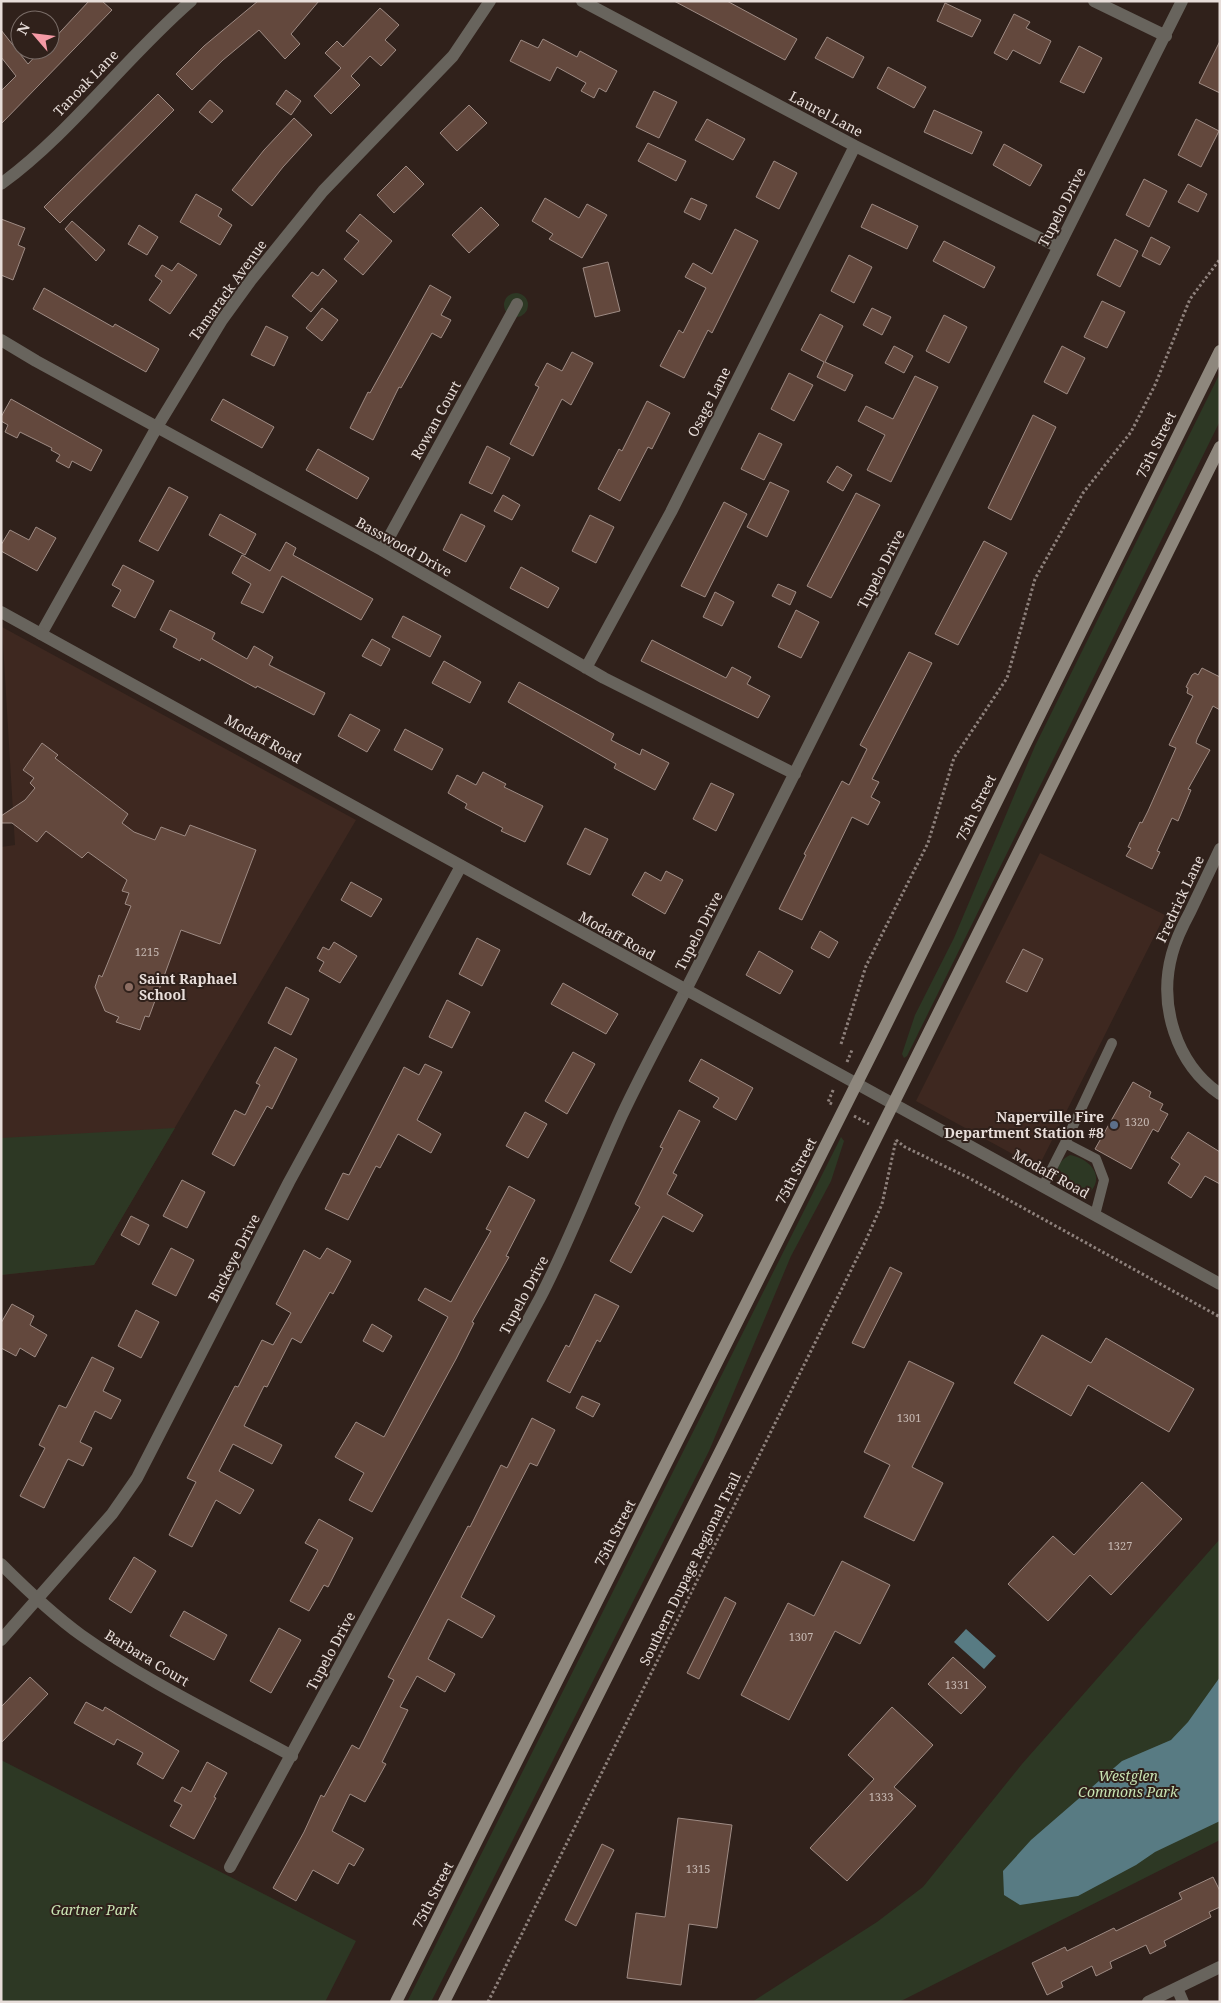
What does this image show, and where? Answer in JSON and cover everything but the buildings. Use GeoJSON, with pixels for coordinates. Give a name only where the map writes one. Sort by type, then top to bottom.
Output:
{"type":"FeatureCollection","features":[{"type":"Feature","properties":{"kind":"main road","name":"75th Street"},"geometry":{"type":"LineString","coordinates":[[396,2002],[856,1084],[1220,351]]}},
{"type":"Feature","properties":{"kind":"main road"},"geometry":{"type":"LineString","coordinates":[[444,2002],[1220,447]]}},
{"type":"Feature","properties":{"kind":"street","name":"Tanoak Lane"},"geometry":{"type":"LineString","coordinates":[[1,184],[49,143],[167,22],[191,1]]}},
{"type":"Feature","properties":{"kind":"street","name":"Tamarack Avenue"},"geometry":{"type":"LineString","coordinates":[[41,634],[205,346],[251,280],[323,191],[448,61],[490,1]]}},
{"type":"Feature","properties":{"kind":"street","name":"Laurel Lane"},"geometry":{"type":"LineString","coordinates":[[582,1],[854,146],[1058,247]]}},
{"type":"Feature","properties":{"kind":"street"},"geometry":{"type":"LineString","coordinates":[[1094,1],[1166,36]]}},
{"type":"Feature","properties":{"kind":"street","name":"Tupelo Drive"},"geometry":{"type":"LineString","coordinates":[[230,1867],[540,1298],[579,1218],[610,1142],[643,1070],[686,991],[1182,1]]}},
{"type":"Feature","properties":{"kind":"street","name":"Osage Lane"},"geometry":{"type":"LineString","coordinates":[[586,668],[670,512],[854,146]]}},
{"type":"Feature","properties":{"kind":"street","name":"Rowan Court"},"geometry":{"type":"LineString","coordinates":[[382,550],[517,304]]}},
{"type":"Feature","properties":{"kind":"street","name":"Basswood Drive"},"geometry":{"type":"LineString","coordinates":[[1,340],[382,550],[586,668],[795,774]]}},
{"type":"Feature","properties":{"kind":"street","name":"Modaff Road"},"geometry":{"type":"LineString","coordinates":[[1,612],[1220,1284]]}},
{"type":"Feature","properties":{"kind":"street","name":"Fredrick Lane"},"geometry":{"type":"LineString","coordinates":[[1220,849],[1177,938],[1169,964],[1167,980],[1167,998],[1178,1042],[1198,1074],[1220,1094]]}},
{"type":"Feature","properties":{"kind":"street","name":"Buckeye Drive"},"geometry":{"type":"LineString","coordinates":[[1,1640],[112,1514],[137,1478],[289,1182],[461,866]]}},
{"type":"Feature","properties":{"kind":"street","name":"Barbara Court"},"geometry":{"type":"LineString","coordinates":[[1,1564],[37,1600],[80,1634],[138,1672],[292,1756]]}},
{"type":"Feature","properties":{"kind":"street"},"geometry":{"type":"LineString","coordinates":[[1148,2002],[1220,1967]]}},
{"type":"Feature","properties":{"kind":"street"},"geometry":{"type":"LineString","coordinates":[[1177,1988],[1183,2002]]}},
{"type":"Feature","properties":{"kind":"lane"},"geometry":{"type":"LineString","coordinates":[[1042,1186],[1066,1143],[1112,1043]]}},
{"type":"Feature","properties":{"kind":"lane"},"geometry":{"type":"LineString","coordinates":[[1066,1143],[1096,1159],[1104,1180],[1095,1215]]}},
{"type":"Feature","properties":{"kind":"path"},"geometry":{"type":"LineString","coordinates":[[842,1044],[866,966],[928,843],[954,758],[1007,678],[1035,578],[1083,493],[1131,432],[1155,385],[1190,299],[1220,259]]}},
{"type":"Feature","properties":{"kind":"path"},"geometry":{"type":"LineString","coordinates":[[828,1102],[880,1130],[905,1147],[969,1178],[1220,1317]]}},
{"type":"Feature","properties":{"kind":"path","name":"Southern Dupage Regional Trail"},"geometry":{"type":"LineString","coordinates":[[488,2002],[866,1240],[882,1204],[896,1140]]}},
{"type":"Feature","properties":{"kind":"shaded area","name":"Saint Raphael School"},"geometry":{"type":"Polygon","coordinates":[[[2,627],[356,820],[94,1265],[1,1275],[1,847],[15,845],[2,627]]]}},
{"type":"Feature","properties":{"kind":"shaded area"},"geometry":{"type":"Polygon","coordinates":[[[1040,853],[1165,915],[1038,1168],[916,1101],[1040,853]]]}},
{"type":"Feature","properties":{"kind":"green space"},"geometry":{"type":"Polygon","coordinates":[[[516,293],[521,294],[527,300],[527,310],[521,316],[516,317],[511,316],[505,310],[504,305],[505,300],[511,294],[516,293]]]}},
{"type":"Feature","properties":{"kind":"green space"},"geometry":{"type":"Polygon","coordinates":[[[1220,373],[1220,421],[907,1056],[904,1058],[902,1054],[915,1015],[954,938],[1035,746],[1220,373]]]}},
{"type":"Feature","properties":{"kind":"green space"},"geometry":{"type":"Polygon","coordinates":[[[175,1128],[94,1265],[1,1275],[1,1138],[175,1128]]]}},
{"type":"Feature","properties":{"kind":"green space"},"geometry":{"type":"Polygon","coordinates":[[[841,1137],[844,1141],[831,1181],[791,1256],[709,1451],[431,2002],[407,2002],[841,1137]]]}},
{"type":"Feature","properties":{"kind":"green space"},"geometry":{"type":"Polygon","coordinates":[[[1070,1155],[1083,1160],[1093,1168],[1096,1179],[1090,1192],[1074,1190],[1061,1181],[1058,1175],[1058,1168],[1062,1161],[1070,1155]]]}},
{"type":"Feature","properties":{"kind":"green space","name":"Westglen Commons Park"},"geometry":{"type":"Polygon","coordinates":[[[1220,1539],[1220,1840],[899,2002],[752,2002],[877,1922],[923,1887],[1022,1764],[1220,1539]]]}},
{"type":"Feature","properties":{"kind":"green space","name":"Gartner Park"},"geometry":{"type":"Polygon","coordinates":[[[1,1760],[356,1941],[325,2002],[1,2002],[1,1760]]]}},
{"type":"Feature","properties":{"kind":"water"},"geometry":{"type":"Polygon","coordinates":[[[966,1629],[996,1656],[984,1669],[954,1642],[966,1629]]]}},
{"type":"Feature","properties":{"kind":"water"},"geometry":{"type":"Polygon","coordinates":[[[1220,1677],[1220,1821],[1155,1852],[1136,1865],[1078,1896],[1020,1905],[1004,1895],[1003,1871],[1031,1840],[1122,1761],[1171,1740],[1188,1722],[1220,1677]]]}},
{"type":"Feature","properties":{"kind":"place","name":"Saint Raphael School"},"geometry":{"type":"Point","coordinates":[129,987]}},
{"type":"Feature","properties":{"kind":"place","name":"Naperville Fire Department Station #8"},"geometry":{"type":"Point","coordinates":[1114,1125]}}]}
